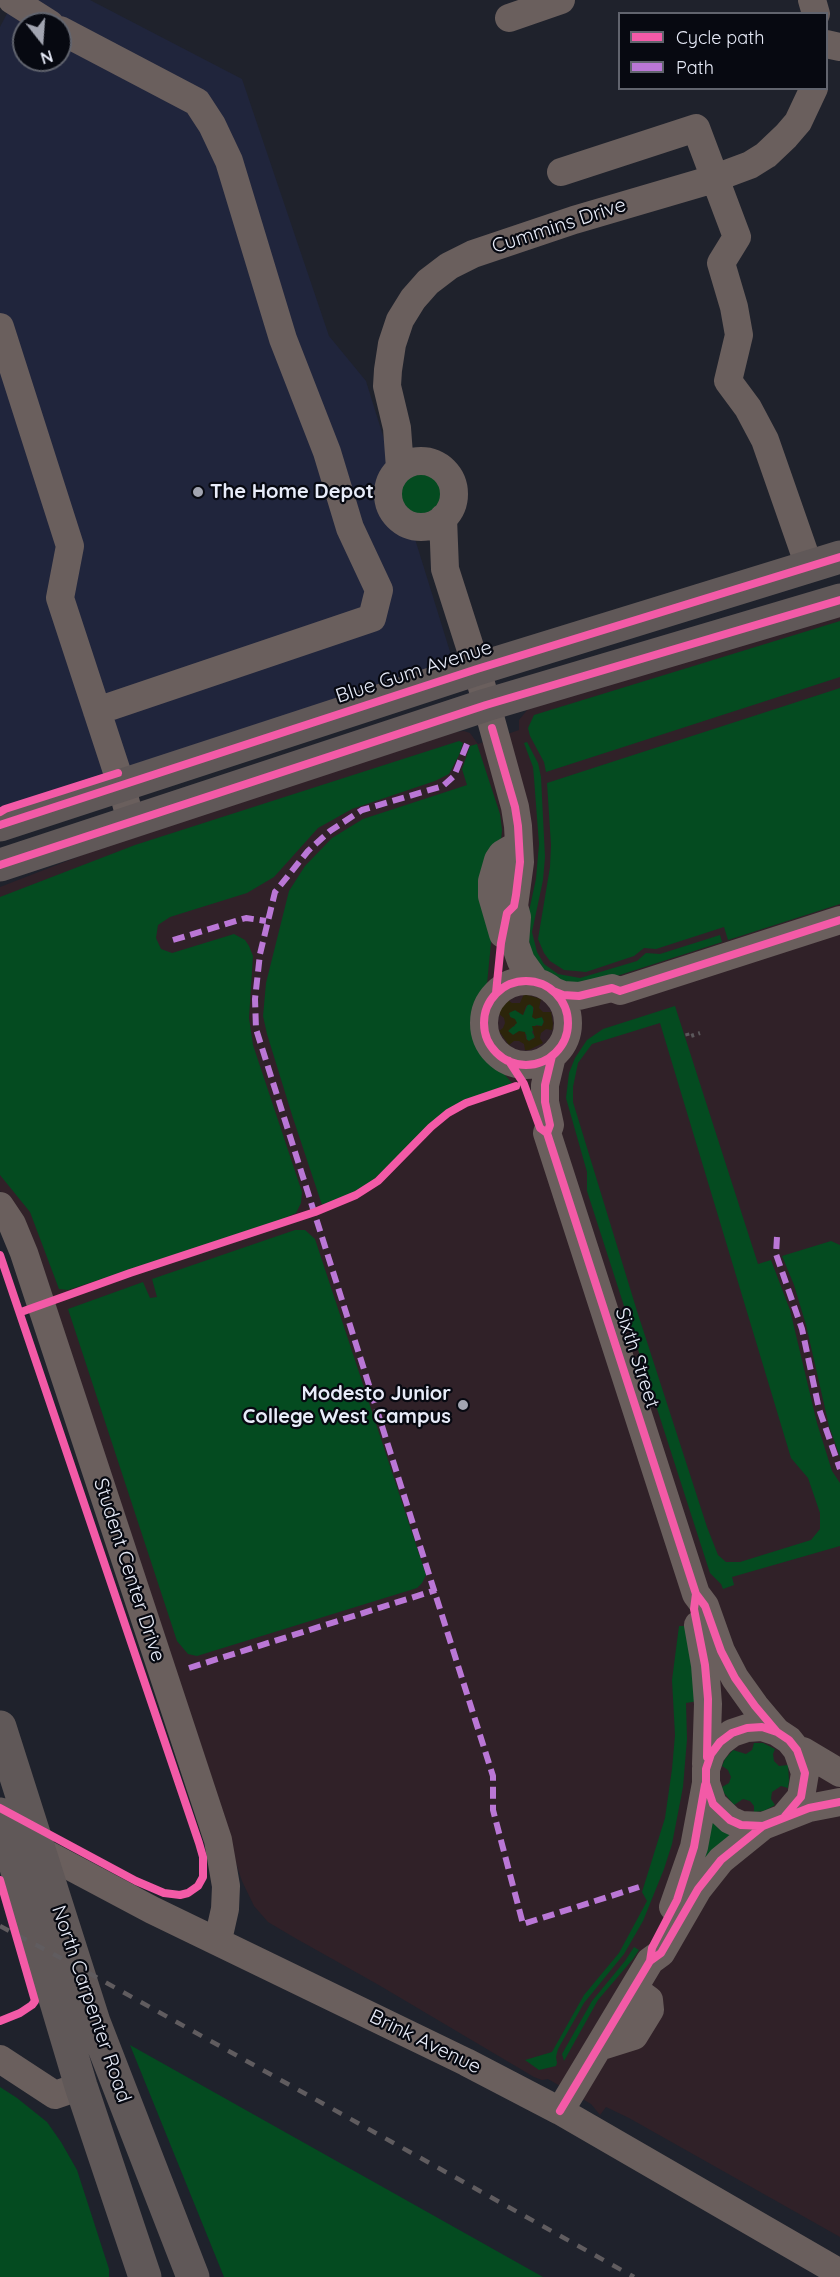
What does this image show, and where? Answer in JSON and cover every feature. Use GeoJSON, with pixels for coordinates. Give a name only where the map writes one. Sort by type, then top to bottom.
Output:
{"type":"FeatureCollection","features":[{"type":"Feature","properties":{"kind":"main road","name":"Blue Gum Avenue"},"geometry":{"type":"LineString","coordinates":[[0,825],[477,669],[840,557]]}},
{"type":"Feature","properties":{"kind":"main road"},"geometry":{"type":"LineString","coordinates":[[0,865],[486,705],[840,600]]}},
{"type":"Feature","properties":{"kind":"main road","name":"North Carpenter Road"},"geometry":{"type":"LineString","coordinates":[[0,1727],[94,2022],[193,2277]]}},
{"type":"Feature","properties":{"kind":"main road","name":"North Carpenter Road"},"geometry":{"type":"LineString","coordinates":[[0,1814],[81,2086],[145,2277]]}},
{"type":"Feature","properties":{"kind":"street"},"geometry":{"type":"LineString","coordinates":[[0,14],[7,0]]}},
{"type":"Feature","properties":{"kind":"street"},"geometry":{"type":"LineString","coordinates":[[12,0],[31,12]]}},
{"type":"Feature","properties":{"kind":"street"},"geometry":{"type":"LineString","coordinates":[[509,18],[561,0]]}},
{"type":"Feature","properties":{"kind":"street"},"geometry":{"type":"LineString","coordinates":[[72,36],[197,102],[212,125],[229,161],[283,339],[327,452],[350,528],[379,590],[372,618],[97,711]]}},
{"type":"Feature","properties":{"kind":"street","name":"Cummins Drive"},"geometry":{"type":"LineString","coordinates":[[410,465],[397,428],[387,386],[392,344],[400,320],[413,299],[435,277],[449,266],[473,254],[750,165],[766,155],[798,122],[813,90]]}},
{"type":"Feature","properties":{"kind":"street"},"geometry":{"type":"LineString","coordinates":[[561,172],[696,128],[737,237],[721,263],[735,307],[739,335],[728,381],[748,408],[765,440],[809,566]]}},
{"type":"Feature","properties":{"kind":"street"},"geometry":{"type":"LineString","coordinates":[[0,327],[70,546],[60,598],[121,784],[131,822]]}},
{"type":"Feature","properties":{"kind":"street"},"geometry":{"type":"LineString","coordinates":[[432,463],[442,468],[453,487],[450,510],[430,522],[403,522],[390,506],[387,496],[393,476],[410,465],[432,463]]}},
{"type":"Feature","properties":{"kind":"street"},"geometry":{"type":"LineString","coordinates":[[430,522],[477,669],[515,807],[519,843],[519,877],[514,906],[517,917],[514,935],[518,954],[544,987],[561,1000],[566,1010],[567,1031]]}},
{"type":"Feature","properties":{"kind":"street"},"geometry":{"type":"LineString","coordinates":[[503,934],[492,896],[492,881],[502,854],[519,843]]}},
{"type":"Feature","properties":{"kind":"street"},"geometry":{"type":"LineString","coordinates":[[514,906],[507,913],[496,993],[487,1008],[485,1029],[493,1048],[509,1061],[532,1065],[552,1056],[559,1049],[567,1031],[586,1012],[615,998],[620,991],[840,920]]}},
{"type":"Feature","properties":{"kind":"street"},"geometry":{"type":"LineString","coordinates":[[496,993],[515,983],[544,987],[579,996],[612,988],[620,991]]}},
{"type":"Feature","properties":{"kind":"street","name":"Sixth Street"},"geometry":{"type":"LineString","coordinates":[[547,1133],[550,1125],[545,1102],[545,1085],[552,1056]]}},
{"type":"Feature","properties":{"kind":"street","name":"Sixth Street"},"geometry":{"type":"LineString","coordinates":[[509,1061],[524,1084],[540,1128],[547,1133],[696,1594],[705,1606],[721,1651],[735,1678],[750,1701],[787,1741]]}},
{"type":"Feature","properties":{"kind":"street","name":"Student Center Drive"},"geometry":{"type":"LineString","coordinates":[[0,1206],[12,1224],[24,1253],[218,1840],[226,1886],[225,1909],[218,1940]]}},
{"type":"Feature","properties":{"kind":"street","name":"Sixth Street"},"geometry":{"type":"LineString","coordinates":[[696,1594],[694,1609],[705,1665],[708,1704],[709,1738],[706,1776]]}},
{"type":"Feature","properties":{"kind":"street"},"geometry":{"type":"LineString","coordinates":[[560,2111],[650,1961],[652,1948],[677,1900],[694,1848],[711,1754],[720,1742],[732,1733],[747,1728],[762,1727],[840,1773]]}},
{"type":"Feature","properties":{"kind":"street"},"geometry":{"type":"LineString","coordinates":[[650,1961],[661,1953],[698,1889],[721,1860],[798,1803],[804,1786],[803,1761],[787,1741]]}},
{"type":"Feature","properties":{"kind":"street"},"geometry":{"type":"LineString","coordinates":[[706,1776],[714,1804],[721,1813],[741,1824],[774,1821],[809,1808],[840,1802]]}},
{"type":"Feature","properties":{"kind":"street","name":"Brink Avenue"},"geometry":{"type":"LineString","coordinates":[[0,1829],[152,1910],[466,2062],[560,2111],[840,2273]]}},
{"type":"Feature","properties":{"kind":"street"},"geometry":{"type":"LineString","coordinates":[[0,2059],[55,2095],[81,2086]]}},
{"type":"Feature","properties":{"kind":"path"},"geometry":{"type":"LineString","coordinates":[[687,1033],[688,1037],[700,1033]]}},
{"type":"Feature","properties":{"kind":"shaded area"},"geometry":{"type":"Polygon","coordinates":[[[14,0],[90,0],[242,79],[329,336],[366,381],[456,671],[0,810],[0,27],[14,0]]]}},
{"type":"Feature","properties":{"kind":"shaded area","name":"Modesto Junior College West Campus"},"geometry":{"type":"Polygon","coordinates":[[[840,612],[840,2237],[629,2118],[606,2107],[600,2115],[591,2104],[548,2079],[542,2080],[534,2077],[268,1922],[254,1906],[242,1881],[17,1214],[0,1191],[0,887],[116,842],[455,732],[470,733],[478,744],[519,730],[519,720],[528,709],[840,612]]]}},
{"type":"Feature","properties":{"kind":"green space"},"geometry":{"type":"Polygon","coordinates":[[[420,472],[435,479],[442,494],[435,509],[420,516],[405,509],[398,494],[405,479],[420,472]]]}},
{"type":"Feature","properties":{"kind":"green space"},"geometry":{"type":"Polygon","coordinates":[[[840,621],[840,677],[546,772],[544,762],[530,736],[528,728],[534,715],[840,621]]]}},
{"type":"Feature","properties":{"kind":"green space"},"geometry":{"type":"Polygon","coordinates":[[[840,688],[840,904],[728,940],[724,927],[656,949],[644,948],[634,956],[586,972],[564,970],[550,961],[538,939],[550,867],[547,783],[840,688]]]}},
{"type":"Feature","properties":{"kind":"green space"},"geometry":{"type":"Polygon","coordinates":[[[459,741],[463,743],[449,774],[435,781],[352,809],[318,828],[274,877],[247,893],[170,917],[158,925],[156,938],[161,949],[172,953],[234,934],[245,940],[249,946],[253,956],[249,1018],[253,1045],[302,1192],[301,1203],[296,1213],[68,1290],[59,1289],[30,1212],[0,1175],[0,897],[135,845],[459,741]]]}},
{"type":"Feature","properties":{"kind":"green space"},"geometry":{"type":"Polygon","coordinates":[[[527,742],[538,763],[541,777],[545,857],[543,880],[532,932],[537,952],[544,964],[558,974],[580,978],[637,961],[646,953],[660,954],[720,935],[722,942],[595,983],[559,983],[543,974],[533,961],[526,925],[536,879],[539,844],[533,767],[524,743],[527,742]]]}},
{"type":"Feature","properties":{"kind":"green space"},"geometry":{"type":"Polygon","coordinates":[[[477,744],[500,814],[502,830],[487,984],[479,1002],[475,1026],[483,1050],[512,1083],[455,1105],[432,1122],[373,1180],[354,1192],[322,1205],[292,1115],[263,1016],[266,983],[289,891],[305,866],[332,838],[363,819],[467,785],[462,769],[470,746],[477,744]]]}},
{"type":"Feature","properties":{"kind":"green space"},"geometry":{"type":"Polygon","coordinates":[[[528,1004],[533,1006],[533,1018],[542,1017],[544,1021],[542,1026],[536,1025],[532,1032],[535,1037],[529,1041],[526,1034],[513,1035],[508,1031],[510,1027],[515,1026],[509,1014],[510,1011],[515,1010],[523,1015],[528,1004]]]}},
{"type":"Feature","properties":{"kind":"green space"},"geometry":{"type":"Polygon","coordinates":[[[675,1006],[758,1264],[771,1260],[790,1310],[817,1423],[832,1471],[840,1483],[840,1546],[732,1577],[734,1585],[723,1589],[710,1573],[587,1191],[587,1172],[566,1098],[569,1073],[575,1058],[587,1040],[603,1029],[675,1006]],[[660,1023],[592,1044],[578,1063],[573,1087],[573,1102],[637,1311],[707,1527],[718,1555],[726,1562],[740,1562],[811,1540],[820,1529],[820,1513],[808,1478],[791,1458],[660,1023]]]}},
{"type":"Feature","properties":{"kind":"green space"},"geometry":{"type":"Polygon","coordinates":[[[295,1230],[305,1230],[315,1239],[426,1575],[417,1588],[197,1656],[188,1654],[177,1641],[68,1309],[143,1282],[150,1298],[157,1297],[152,1279],[295,1230]]]}},
{"type":"Feature","properties":{"kind":"green space"},"geometry":{"type":"Polygon","coordinates":[[[831,1241],[840,1245],[840,1457],[829,1426],[806,1325],[794,1285],[782,1256],[831,1241]]]}},
{"type":"Feature","properties":{"kind":"green space"},"geometry":{"type":"Polygon","coordinates":[[[679,1626],[685,1626],[698,1701],[686,1703],[687,1739],[683,1787],[672,1844],[643,1921],[624,1954],[584,2003],[558,2049],[556,2066],[539,2070],[525,2060],[552,2052],[584,1995],[619,1953],[647,1901],[642,1892],[665,1818],[672,1769],[675,1735],[672,1680],[679,1626]]]}},
{"type":"Feature","properties":{"kind":"green space"},"geometry":{"type":"Polygon","coordinates":[[[754,1743],[763,1743],[775,1749],[774,1761],[779,1766],[788,1765],[789,1781],[788,1788],[781,1786],[772,1792],[771,1799],[775,1805],[764,1811],[754,1812],[754,1806],[750,1801],[743,1799],[734,1805],[724,1793],[722,1787],[729,1783],[731,1777],[728,1770],[722,1766],[733,1750],[746,1754],[752,1750],[754,1743]]]}},
{"type":"Feature","properties":{"kind":"green space"},"geometry":{"type":"Polygon","coordinates":[[[707,1818],[736,1834],[688,1883],[707,1818]]]}},
{"type":"Feature","properties":{"kind":"green space"},"geometry":{"type":"Polygon","coordinates":[[[634,1947],[639,1950],[598,2000],[564,2061],[562,2054],[592,2001],[634,1947]]]}},
{"type":"Feature","properties":{"kind":"green space"},"geometry":{"type":"Polygon","coordinates":[[[130,2045],[543,2277],[224,2277],[130,2045]]]}},
{"type":"Feature","properties":{"kind":"green space"},"geometry":{"type":"Polygon","coordinates":[[[0,2087],[47,2122],[61,2142],[77,2170],[109,2269],[109,2277],[0,2277],[0,2087]]]}},
{"type":"Feature","properties":{"kind":"sand"},"geometry":{"type":"Polygon","coordinates":[[[524,994],[541,999],[539,1008],[543,1012],[551,1012],[552,1030],[546,1029],[541,1033],[540,1038],[543,1043],[529,1050],[525,1050],[524,1044],[519,1041],[514,1041],[509,1045],[499,1031],[505,1023],[504,1018],[499,1014],[500,1008],[508,1000],[512,1003],[520,1003],[524,994]],[[530,1004],[526,1006],[523,1015],[515,1010],[509,1013],[517,1023],[508,1031],[513,1035],[519,1031],[525,1032],[526,1039],[529,1041],[535,1038],[532,1026],[542,1026],[544,1022],[542,1017],[535,1019],[532,1017],[534,1008],[530,1004]]]}},
{"type":"Feature","properties":{"kind":"railway"},"geometry":{"type":"LineString","coordinates":[[0,1926],[78,1967],[634,2277]]}},
{"type":"Feature","properties":{"kind":"marked path"},"geometry":{"type":"LineString","coordinates":[[467,744],[454,776],[443,786],[362,810],[330,831],[308,851],[275,892],[260,954],[255,999],[256,1029],[493,1776],[493,1810],[523,1924],[639,1887]]}},
{"type":"Feature","properties":{"kind":"marked path"},"geometry":{"type":"LineString","coordinates":[[173,940],[246,918],[266,921]]}},
{"type":"Feature","properties":{"kind":"marked path"},"geometry":{"type":"LineString","coordinates":[[777,1237],[776,1254],[802,1329],[819,1409],[840,1469]]}},
{"type":"Feature","properties":{"kind":"marked path"},"geometry":{"type":"LineString","coordinates":[[189,1668],[436,1590]]}},
{"type":"Feature","properties":{"kind":"cycle path"},"geometry":{"type":"LineString","coordinates":[[0,825],[477,669],[840,557]]}},
{"type":"Feature","properties":{"kind":"cycle path"},"geometry":{"type":"LineString","coordinates":[[0,865],[486,705],[840,600]]}},
{"type":"Feature","properties":{"kind":"cycle path"},"geometry":{"type":"LineString","coordinates":[[492,728],[515,807],[520,862],[514,906],[507,913],[501,943],[496,993]]}},
{"type":"Feature","properties":{"kind":"cycle path"},"geometry":{"type":"LineString","coordinates":[[0,812],[118,773]]}},
{"type":"Feature","properties":{"kind":"cycle path"},"geometry":{"type":"LineString","coordinates":[[553,991],[563,995],[579,996],[612,988],[620,991],[840,920]]}},
{"type":"Feature","properties":{"kind":"cycle path"},"geometry":{"type":"LineString","coordinates":[[526,981],[549,988],[561,1000],[568,1023],[561,1046],[549,1058],[526,1065],[503,1058],[491,1046],[484,1023],[491,1000],[503,988],[526,981]]}},
{"type":"Feature","properties":{"kind":"cycle path"},"geometry":{"type":"LineString","coordinates":[[552,1056],[545,1085],[545,1102],[550,1125],[547,1133],[696,1594],[705,1606],[721,1651],[735,1678],[777,1732]]}},
{"type":"Feature","properties":{"kind":"cycle path"},"geometry":{"type":"LineString","coordinates":[[509,1061],[524,1084],[540,1128],[547,1133]]}},
{"type":"Feature","properties":{"kind":"cycle path"},"geometry":{"type":"LineString","coordinates":[[21,1312],[130,1273],[315,1212],[356,1195],[378,1181],[431,1127],[448,1113],[466,1103],[516,1086]]}},
{"type":"Feature","properties":{"kind":"cycle path"},"geometry":{"type":"LineString","coordinates":[[0,1255],[199,1843],[203,1857],[203,1877],[198,1886],[188,1893],[180,1895],[164,1893],[136,1881],[0,1808]]}},
{"type":"Feature","properties":{"kind":"cycle path"},"geometry":{"type":"LineString","coordinates":[[696,1594],[694,1609],[705,1665],[708,1699],[707,1757]]}},
{"type":"Feature","properties":{"kind":"cycle path"},"geometry":{"type":"LineString","coordinates":[[785,1816],[801,1797],[805,1773],[797,1750],[789,1740],[777,1732],[762,1727],[747,1728],[732,1733],[720,1742],[711,1754],[706,1769],[706,1783],[713,1804],[730,1820],[741,1825],[763,1826],[809,1808],[840,1802]]}},
{"type":"Feature","properties":{"kind":"cycle path"},"geometry":{"type":"LineString","coordinates":[[650,1961],[652,1948],[677,1900],[694,1847],[705,1785]]}},
{"type":"Feature","properties":{"kind":"cycle path"},"geometry":{"type":"LineString","coordinates":[[560,2111],[650,1961],[661,1953],[698,1889],[721,1860],[763,1826]]}},
{"type":"Feature","properties":{"kind":"cycle path"},"geometry":{"type":"LineString","coordinates":[[0,1880],[35,2001],[20,2013],[0,2021]]}},
{"type":"Feature","properties":{"kind":"place","name":"The Home Depot"},"geometry":{"type":"Point","coordinates":[198,492]}},
{"type":"Feature","properties":{"kind":"place","name":"Modesto Junior College West Campus"},"geometry":{"type":"Point","coordinates":[463,1405]}}]}
